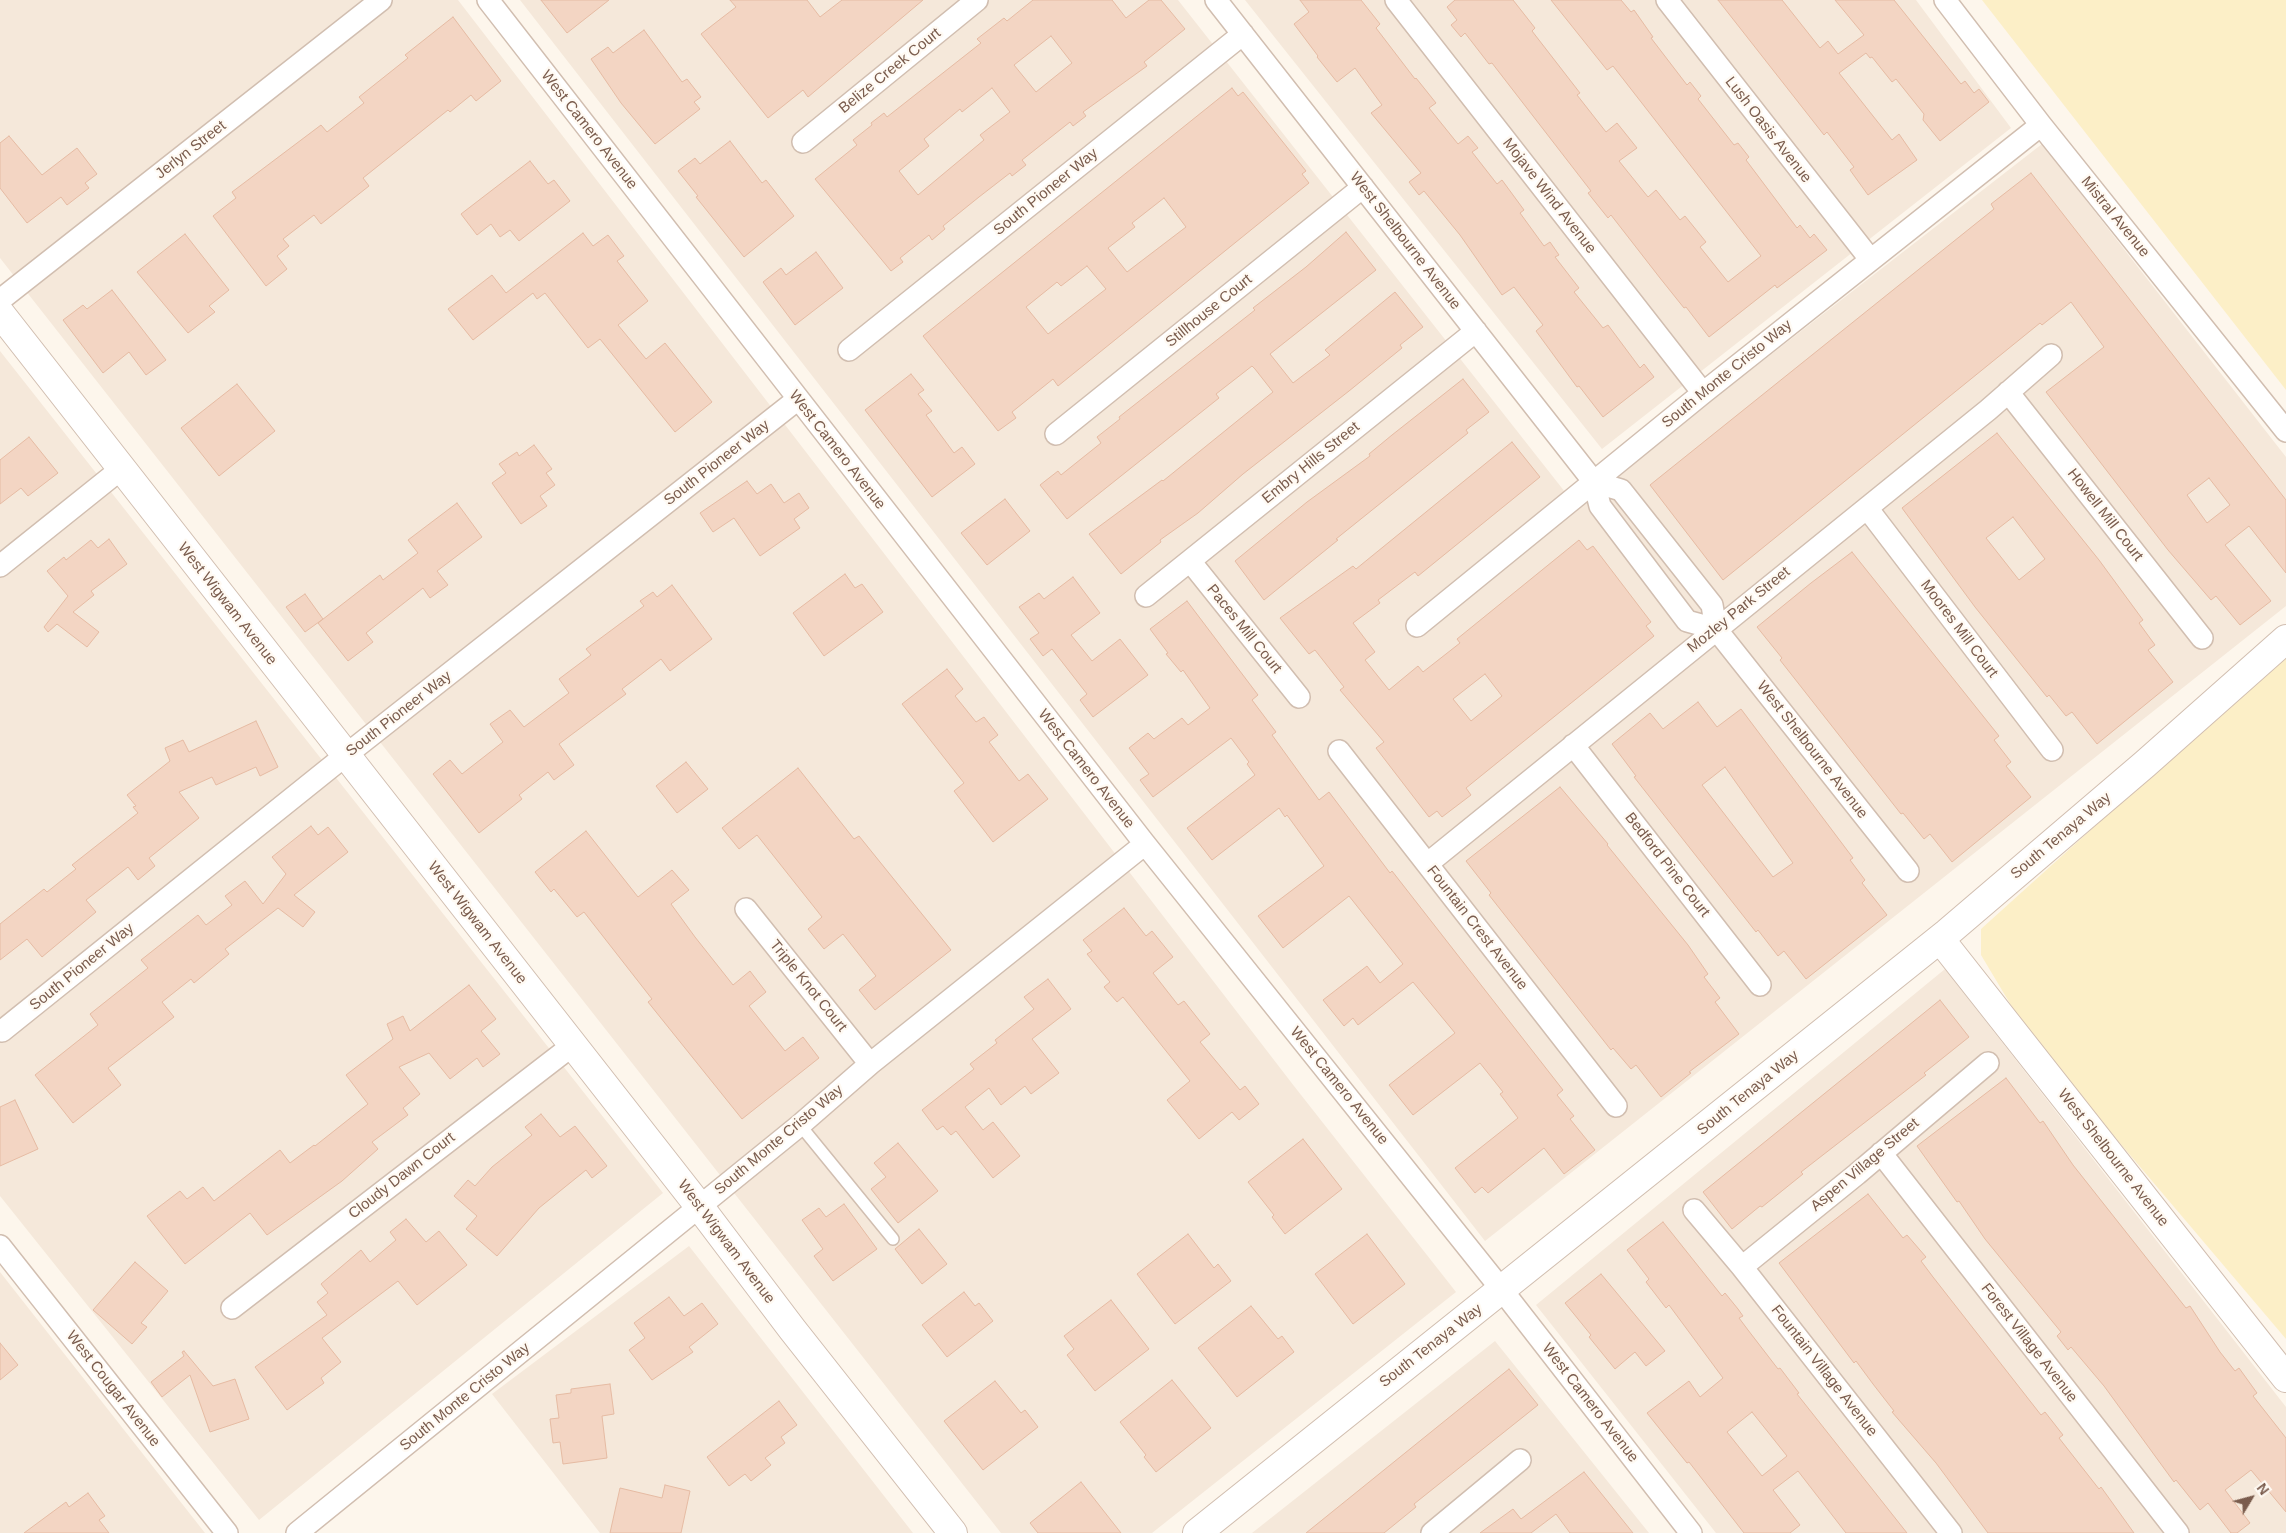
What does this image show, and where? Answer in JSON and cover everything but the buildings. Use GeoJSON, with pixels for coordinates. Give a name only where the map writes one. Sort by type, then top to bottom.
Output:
{"type":"FeatureCollection","features":[{"type":"Feature","properties":{"kind":"street","name":"Jerlyn Street"},"geometry":{"type":"LineString","coordinates":[[0,300],[381,0]]}},
{"type":"Feature","properties":{"kind":"street","name":"West Camero Avenue"},"geometry":{"type":"LineString","coordinates":[[488,0],[1145,844],[1502,1290],[1691,1533]]}},
{"type":"Feature","properties":{"kind":"street","name":"Belize Creek Court"},"geometry":{"type":"LineString","coordinates":[[803,142],[976,0]]}},
{"type":"Feature","properties":{"kind":"street","name":"West Shelbourne Avenue"},"geometry":{"type":"LineString","coordinates":[[1216,0],[1594,482],[1600,506],[1687,621],[1716,628]]}},
{"type":"Feature","properties":{"kind":"street","name":"Mojave Wind Avenue"},"geometry":{"type":"LineString","coordinates":[[1396,0],[1703,393]]}},
{"type":"Feature","properties":{"kind":"street","name":"Lush Oasis Avenue"},"geometry":{"type":"LineString","coordinates":[[1667,0],[1870,260]]}},
{"type":"Feature","properties":{"kind":"street","name":"Mistral Avenue"},"geometry":{"type":"LineString","coordinates":[[1946,0],[2041,124],[2286,432]]}},
{"type":"Feature","properties":{"kind":"street","name":"South Pioneer Way"},"geometry":{"type":"LineString","coordinates":[[849,350],[1243,34]]}},
{"type":"Feature","properties":{"kind":"street","name":"South Monte Cristo Way"},"geometry":{"type":"LineString","coordinates":[[1417,626],[1703,393],[2041,124]]}},
{"type":"Feature","properties":{"kind":"street","name":"Stillhouse Court"},"geometry":{"type":"LineString","coordinates":[[1056,434],[1362,187]]}},
{"type":"Feature","properties":{"kind":"street","name":"West Wigwam Avenue"},"geometry":{"type":"LineString","coordinates":[[0,313],[699,1206],[792,1329],[954,1533]]}},
{"type":"Feature","properties":{"kind":"street","name":"Embry Hills Street"},"geometry":{"type":"LineString","coordinates":[[1146,596],[1476,331]]}},
{"type":"Feature","properties":{"kind":"street","name":"Mozley Park Street"},"geometry":{"type":"LineString","coordinates":[[1427,864],[1716,628],[1988,410],[2051,356]]}},
{"type":"Feature","properties":{"kind":"street","name":"Howell Mill Court"},"geometry":{"type":"LineString","coordinates":[[2008,392],[2202,638]]}},
{"type":"Feature","properties":{"kind":"street","name":"South Pioneer Way"},"geometry":{"type":"LineString","coordinates":[[2,1031],[798,399]]}},
{"type":"Feature","properties":{"kind":"street"},"geometry":{"type":"LineString","coordinates":[[0,566],[121,469]]}},
{"type":"Feature","properties":{"kind":"street","name":"West Shelbourne Avenue"},"geometry":{"type":"LineString","coordinates":[[1594,482],[1621,490],[1712,605],[1716,628],[1908,871]]}},
{"type":"Feature","properties":{"kind":"street","name":"Moores Mill Court"},"geometry":{"type":"LineString","coordinates":[[1867,508],[2052,750]]}},
{"type":"Feature","properties":{"kind":"street","name":"Paces Mill Court"},"geometry":{"type":"LineString","coordinates":[[1190,561],[1299,697]]}},
{"type":"Feature","properties":{"kind":"street","name":"South Tenaya Way"},"geometry":{"type":"LineString","coordinates":[[1198,1533],[1940,938],[2145,764],[2286,639]]}},
{"type":"Feature","properties":{"kind":"street","name":"Bedford Pine Court"},"geometry":{"type":"LineString","coordinates":[[1573,745],[1760,985]]}},
{"type":"Feature","properties":{"kind":"street","name":"Fountain Crest Avenue"},"geometry":{"type":"LineString","coordinates":[[1339,751],[1616,1106]]}},
{"type":"Feature","properties":{"kind":"street","name":"South Monte Cristo Way"},"geometry":{"type":"LineString","coordinates":[[297,1533],[800,1125],[870,1064],[1145,844]]}},
{"type":"Feature","properties":{"kind":"street","name":"Triple Knot Court"},"geometry":{"type":"LineString","coordinates":[[746,909],[870,1064]]}},
{"type":"Feature","properties":{"kind":"street","name":"West Shelbourne Avenue"},"geometry":{"type":"LineString","coordinates":[[1940,938],[2286,1378]]}},
{"type":"Feature","properties":{"kind":"street","name":"Cloudy Dawn Court"},"geometry":{"type":"LineString","coordinates":[[232,1308],[573,1045]]}},
{"type":"Feature","properties":{"kind":"street","name":"Aspen Village Street"},"geometry":{"type":"LineString","coordinates":[[1742,1267],[1988,1063]]}},
{"type":"Feature","properties":{"kind":"street","name":"Forest Village Avenue"},"geometry":{"type":"LineString","coordinates":[[1881,1153],[2178,1533]]}},
{"type":"Feature","properties":{"kind":"street","name":"Fountain Village Avenue"},"geometry":{"type":"LineString","coordinates":[[1694,1210],[1742,1267],[1951,1533]]}},
{"type":"Feature","properties":{"kind":"street","name":"West Cougar Avenue"},"geometry":{"type":"LineString","coordinates":[[0,1246],[227,1533]]}},
{"type":"Feature","properties":{"kind":"street"},"geometry":{"type":"LineString","coordinates":[[1432,1533],[1520,1460]]}},
{"type":"Feature","properties":{"kind":"lane"},"geometry":{"type":"LineString","coordinates":[[800,1125],[893,1239]]}},
{"type":"Feature","properties":{"kind":"shaded area"},"geometry":{"type":"Polygon","coordinates":[[[0,0],[458,0],[1294,1086],[1456,1292],[1152,1533],[1001,1533],[0,258],[0,0]]]}},
{"type":"Feature","properties":{"kind":"shaded area"},"geometry":{"type":"Polygon","coordinates":[[[520,0],[1178,0],[1576,506],[2042,144],[2286,457],[2286,606],[1485,1241],[520,0]]]}},
{"type":"Feature","properties":{"kind":"shaded area"},"geometry":{"type":"Polygon","coordinates":[[[1245,0],[1916,0],[2011,128],[1602,449],[1245,0]]]}},
{"type":"Feature","properties":{"kind":"shaded area"},"geometry":{"type":"Polygon","coordinates":[[[0,351],[663,1193],[259,1520],[0,1196],[0,351]]]}},
{"type":"Feature","properties":{"kind":"shaded area"},"geometry":{"type":"Polygon","coordinates":[[[1945,969],[2286,1407],[2286,1533],[1716,1533],[1536,1305],[1945,969]]]}},
{"type":"Feature","properties":{"kind":"shaded area"},"geometry":{"type":"Polygon","coordinates":[[[689,1246],[913,1533],[600,1533],[492,1394],[689,1246]]]}},
{"type":"Feature","properties":{"kind":"shaded area"},"geometry":{"type":"Polygon","coordinates":[[[0,1272],[205,1533],[0,1533],[0,1272]]]}},
{"type":"Feature","properties":{"kind":"shaded area"},"geometry":{"type":"Polygon","coordinates":[[[1495,1341],[1649,1533],[1252,1533],[1495,1341]]]}},
{"type":"Feature","properties":{"kind":"sand"},"geometry":{"type":"Polygon","coordinates":[[[1982,0],[2286,0],[2286,390],[1982,0]]]}},
{"type":"Feature","properties":{"kind":"sand"},"geometry":{"type":"Polygon","coordinates":[[[2286,657],[2286,1339],[2030,1037],[1981,955],[1981,929],[2259,678],[2286,657]]]}}]}
